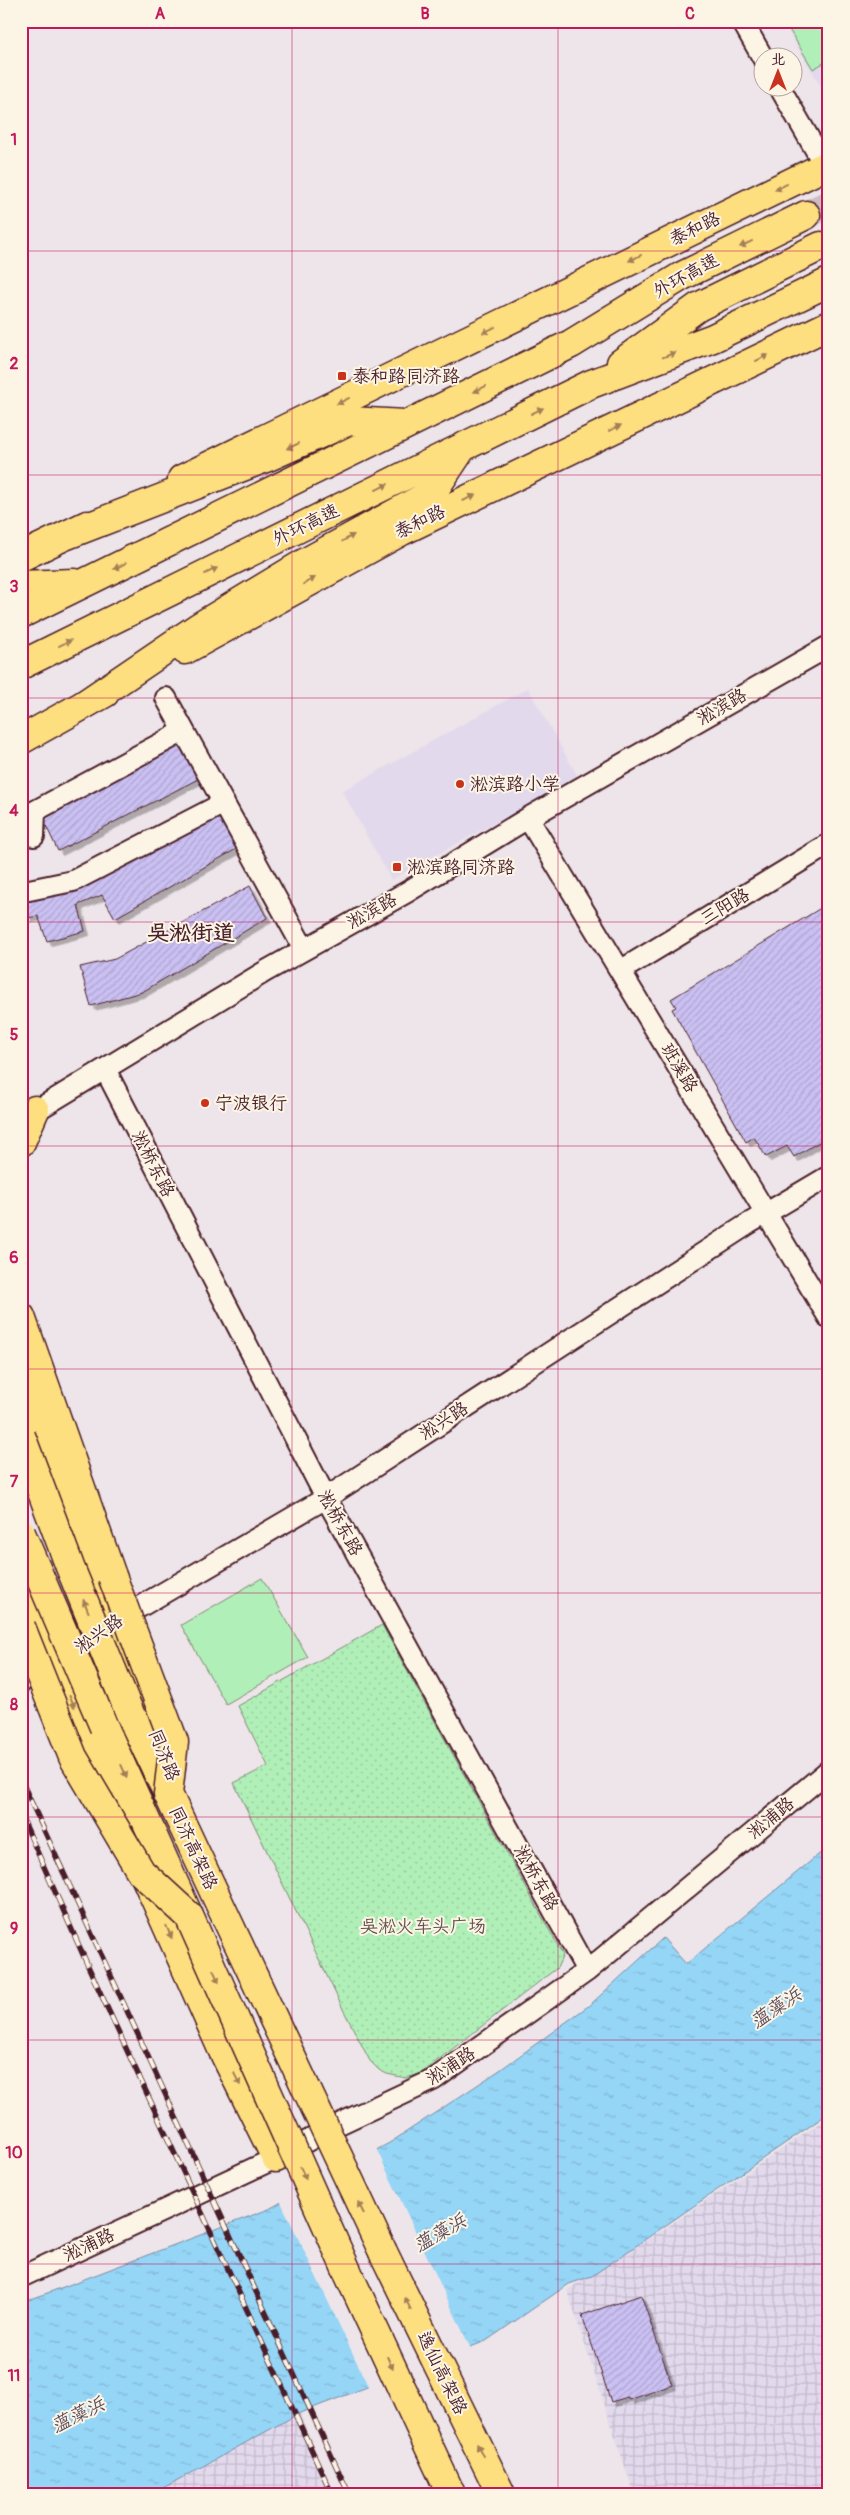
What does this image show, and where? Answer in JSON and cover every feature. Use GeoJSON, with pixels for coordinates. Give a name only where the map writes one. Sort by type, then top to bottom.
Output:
{"type":"FeatureCollection","features":[{"type":"Feature","properties":{"kind":"main road","name":"泰和路"},"geometry":{"type":"LineString","coordinates":[[21,557],[827,168]]}},
{"type":"Feature","properties":{"kind":"main road","name":"外环高速"},"geometry":{"type":"LineString","coordinates":[[21,614],[571,344],[682,276],[806,215]]}},
{"type":"Feature","properties":{"kind":"main road","name":"外环高速"},"geometry":{"type":"LineString","coordinates":[[591,384],[698,307],[821,246]]}},
{"type":"Feature","properties":{"kind":"main road","name":"外环高速"},"geometry":{"type":"LineString","coordinates":[[21,665],[591,384],[713,338],[829,282]]}},
{"type":"Feature","properties":{"kind":"main road","name":"外环高速"},"geometry":{"type":"LineString","coordinates":[[571,344],[698,307]]}},
{"type":"Feature","properties":{"kind":"main road","name":"泰和路"},"geometry":{"type":"LineString","coordinates":[[21,740],[402,531],[829,325]]}},
{"type":"Feature","properties":{"kind":"main road"},"geometry":{"type":"LineString","coordinates":[[67,535],[268,457],[349,421],[407,424]]}},
{"type":"Feature","properties":{"kind":"main road"},"geometry":{"type":"LineString","coordinates":[[85,704],[197,628],[322,553],[432,493],[462,448]]}},
{"type":"Feature","properties":{"kind":"main road"},"geometry":{"type":"LineString","coordinates":[[21,585],[86,582]]}},
{"type":"Feature","properties":{"kind":"main road"},"geometry":{"type":"LineString","coordinates":[[21,1142],[28,1115]]}},
{"type":"Feature","properties":{"kind":"main road"},"geometry":{"type":"LineString","coordinates":[[21,1317],[112,1576],[174,1742],[168,1794]]}},
{"type":"Feature","properties":{"kind":"main road","name":"同济路"},"geometry":{"type":"LineString","coordinates":[[21,1373],[112,1623],[189,1817],[230,1894],[337,2125]]}},
{"type":"Feature","properties":{"kind":"main road","name":"同济高架路"},"geometry":{"type":"LineString","coordinates":[[21,1436],[70,1567],[131,1716],[383,2252]]}},
{"type":"Feature","properties":{"kind":"main road","name":"同济高架路"},"geometry":{"type":"LineString","coordinates":[[21,1533],[114,1750],[347,2271],[451,2494]]}},
{"type":"Feature","properties":{"kind":"main road"},"geometry":{"type":"LineString","coordinates":[[21,1575],[109,1793],[222,2049],[276,2158]]}},
{"type":"Feature","properties":{"kind":"main road"},"geometry":{"type":"LineString","coordinates":[[21,1627],[73,1757],[141,1872],[189,1916]]}},
{"type":"Feature","properties":{"kind":"main road","name":"逸仙高架路"},"geometry":{"type":"LineString","coordinates":[[383,2252],[501,2494]]}},
{"type":"Feature","properties":{"kind":"street"},"geometry":{"type":"LineString","coordinates":[[742,21],[757,48]]}},
{"type":"Feature","properties":{"kind":"street"},"geometry":{"type":"LineString","coordinates":[[786,98],[827,168]]}},
{"type":"Feature","properties":{"kind":"street","name":"淞滨路"},"geometry":{"type":"LineString","coordinates":[[28,1115],[304,949],[407,892],[528,818],[829,646]]}},
{"type":"Feature","properties":{"kind":"street"},"geometry":{"type":"LineString","coordinates":[[166,698],[304,949]]}},
{"type":"Feature","properties":{"kind":"street"},"geometry":{"type":"LineString","coordinates":[[34,836],[35,811],[184,731]]}},
{"type":"Feature","properties":{"kind":"street"},"geometry":{"type":"LineString","coordinates":[[29,890],[73,881],[224,803]]}},
{"type":"Feature","properties":{"kind":"street","name":"班溪路"},"geometry":{"type":"LineString","coordinates":[[528,818],[767,1212],[829,1318]]}},
{"type":"Feature","properties":{"kind":"street","name":"三阳路"},"geometry":{"type":"LineString","coordinates":[[620,971],[829,844]]}},
{"type":"Feature","properties":{"kind":"street","name":"淞桥东路"},"geometry":{"type":"LineString","coordinates":[[105,1070],[326,1498],[587,1971]]}},
{"type":"Feature","properties":{"kind":"street","name":"淞兴路"},"geometry":{"type":"LineString","coordinates":[[21,1682],[57,1663],[112,1623],[326,1498],[767,1212],[829,1176]]}},
{"type":"Feature","properties":{"kind":"street","name":"淞浦路"},"geometry":{"type":"LineString","coordinates":[[21,2277],[276,2158],[337,2125],[433,2080],[587,1971],[829,1770]]}},
{"type":"Feature","properties":{"kind":"shaded area"},"geometry":{"type":"Polygon","coordinates":[[[782,21],[829,21],[829,100],[802,55],[802,48],[798,48],[782,21]]]}},
{"type":"Feature","properties":{"kind":"shaded area","name":"淞滨路小学"},"geometry":{"type":"Polygon","coordinates":[[[528,688],[578,777],[391,880],[342,791],[528,688]]]}},
{"type":"Feature","properties":{"kind":"shaded area"},"geometry":{"type":"Polygon","coordinates":[[[829,2117],[829,2494],[634,2494],[567,2290],[664,2229],[829,2117]]]}},
{"type":"Feature","properties":{"kind":"shaded area"},"geometry":{"type":"Polygon","coordinates":[[[300,2413],[330,2494],[152,2494],[300,2413]]]}},
{"type":"Feature","properties":{"kind":"green space"},"geometry":{"type":"Polygon","coordinates":[[[784,21],[829,21],[829,60],[813,69],[784,21]]]}},
{"type":"Feature","properties":{"kind":"green space"},"geometry":{"type":"Polygon","coordinates":[[[262,1578],[308,1657],[226,1704],[181,1625],[262,1578]]]}},
{"type":"Feature","properties":{"kind":"green space","name":"吴淞火车头广场"},"geometry":{"type":"Polygon","coordinates":[[[382,1625],[563,1955],[557,1968],[420,2074],[406,2078],[387,2074],[379,2070],[370,2061],[234,1783],[268,1766],[238,1706],[382,1625]]]}},
{"type":"Feature","properties":{"kind":"water","name":"蕰藻浜"},"geometry":{"type":"Polygon","coordinates":[[[829,1846],[829,2113],[592,2276],[569,2284],[486,2341],[300,2413],[152,2494],[21,2494],[21,2303],[269,2209],[391,2142],[500,2070],[591,2004],[663,1938],[686,1964],[829,1846]]]}},
{"type":"Feature","properties":{"kind":"pier"},"geometry":{"type":"Polygon","coordinates":[[[376,2148],[471,2349],[369,2388],[280,2200],[376,2148]]]}},
{"type":"Feature","properties":{"kind":"building"},"geometry":{"type":"Polygon","coordinates":[[[183,735],[204,776],[58,851],[40,813],[183,735]]]}},
{"type":"Feature","properties":{"kind":"building"},"geometry":{"type":"Polygon","coordinates":[[[216,813],[238,848],[115,918],[102,895],[78,905],[85,931],[47,941],[38,916],[27,918],[25,899],[45,895],[216,813]]]}},
{"type":"Feature","properties":{"kind":"building"},"geometry":{"type":"Polygon","coordinates":[[[250,886],[267,918],[142,992],[91,1006],[80,967],[115,959],[250,886]]]}},
{"type":"Feature","properties":{"kind":"building"},"geometry":{"type":"Polygon","coordinates":[[[829,903],[829,1136],[794,1157],[787,1146],[766,1157],[754,1137],[746,1142],[672,1009],[676,1007],[671,999],[829,903]]]}},
{"type":"Feature","properties":{"kind":"building"},"geometry":{"type":"Polygon","coordinates":[[[641,2295],[672,2385],[629,2400],[628,2397],[611,2402],[582,2315],[641,2295]]]}},
{"type":"Feature","properties":{"kind":"tunnel"},"geometry":{"type":"LineString","coordinates":[[806,215],[829,204]]}},
{"type":"Feature","properties":{"kind":"railway"},"geometry":{"type":"LineString","coordinates":[[21,1780],[349,2494]]}},
{"type":"Feature","properties":{"kind":"railway"},"geometry":{"type":"LineString","coordinates":[[21,1815],[88,1966],[332,2494]]}},
{"type":"Feature","properties":{"kind":"place","name":"泰和路同济路"},"geometry":{"type":"Point","coordinates":[342,376]}},
{"type":"Feature","properties":{"kind":"place","name":"淞滨路小学"},"geometry":{"type":"Point","coordinates":[460,784]}},
{"type":"Feature","properties":{"kind":"place","name":"淞滨路同济路"},"geometry":{"type":"Point","coordinates":[397,867]}},
{"type":"Feature","properties":{"kind":"place","name":"宁波银行"},"geometry":{"type":"Point","coordinates":[205,1103]}},
{"type":"Feature","properties":{"kind":"district","name":"吴淞街道"},"geometry":{"type":"Point","coordinates":[191,933]}}]}
